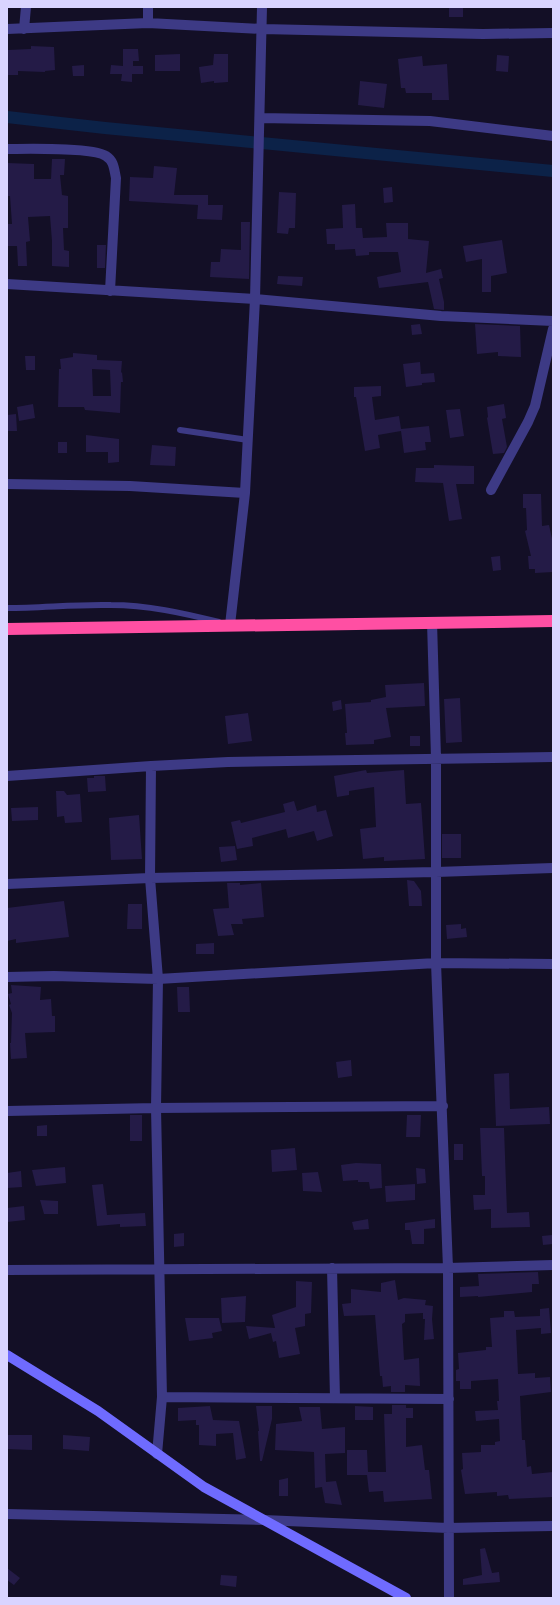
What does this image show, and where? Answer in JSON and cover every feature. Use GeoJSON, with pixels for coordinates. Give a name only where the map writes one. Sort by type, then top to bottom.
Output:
{"type":"FeatureCollection","features":[{"type":"Feature","properties":{"kind":"highway"},"geometry":{"type":"LineString","coordinates":[[7,629],[553,621]]}},
{"type":"Feature","properties":{"kind":"street"},"geometry":{"type":"LineString","coordinates":[[24,29],[26,7]]}},
{"type":"Feature","properties":{"kind":"street"},"geometry":{"type":"LineString","coordinates":[[148,7],[148,23]]}},
{"type":"Feature","properties":{"kind":"street"},"geometry":{"type":"LineString","coordinates":[[230,625],[245,493],[248,440],[260,118],[262,7]]}},
{"type":"Feature","properties":{"kind":"street"},"geometry":{"type":"LineString","coordinates":[[7,29],[148,23],[262,29],[483,34],[553,33]]}},
{"type":"Feature","properties":{"kind":"street"},"geometry":{"type":"LineString","coordinates":[[260,118],[430,121],[553,136]]}},
{"type":"Feature","properties":{"kind":"street"},"geometry":{"type":"LineString","coordinates":[[7,149],[95,152],[106,156],[114,163],[116,178],[110,291]]}},
{"type":"Feature","properties":{"kind":"street"},"geometry":{"type":"LineString","coordinates":[[7,284],[254,299],[441,316],[553,321]]}},
{"type":"Feature","properties":{"kind":"street"},"geometry":{"type":"LineString","coordinates":[[491,490],[528,422],[535,406],[553,328]]}},
{"type":"Feature","properties":{"kind":"street"},"geometry":{"type":"LineString","coordinates":[[7,484],[130,486],[245,493]]}},
{"type":"Feature","properties":{"kind":"street"},"geometry":{"type":"LineString","coordinates":[[432,622],[436,758],[436,963],[448,1268],[449,1598]]}},
{"type":"Feature","properties":{"kind":"street"},"geometry":{"type":"LineString","coordinates":[[7,776],[228,762],[553,757]]}},
{"type":"Feature","properties":{"kind":"street"},"geometry":{"type":"LineString","coordinates":[[151,766],[150,878],[158,979],[156,1108],[162,1398],[157,1454]]}},
{"type":"Feature","properties":{"kind":"street"},"geometry":{"type":"LineString","coordinates":[[7,884],[150,878],[553,868]]}},
{"type":"Feature","properties":{"kind":"street"},"geometry":{"type":"LineString","coordinates":[[7,977],[54,976],[158,979],[436,963],[553,964]]}},
{"type":"Feature","properties":{"kind":"street"},"geometry":{"type":"LineString","coordinates":[[7,1111],[156,1108],[442,1106]]}},
{"type":"Feature","properties":{"kind":"street"},"geometry":{"type":"LineString","coordinates":[[7,1270],[160,1268],[448,1268],[553,1265]]}},
{"type":"Feature","properties":{"kind":"street"},"geometry":{"type":"LineString","coordinates":[[332,1268],[335,1398]]}},
{"type":"Feature","properties":{"kind":"street"},"geometry":{"type":"LineString","coordinates":[[7,1355],[98,1411],[204,1487],[406,1598]]}},
{"type":"Feature","properties":{"kind":"street"},"geometry":{"type":"LineString","coordinates":[[162,1398],[449,1399]]}},
{"type":"Feature","properties":{"kind":"street"},"geometry":{"type":"LineString","coordinates":[[7,1514],[264,1520],[448,1528],[553,1526]]}},
{"type":"Feature","properties":{"kind":"lane"},"geometry":{"type":"LineString","coordinates":[[180,430],[248,440]]}},
{"type":"Feature","properties":{"kind":"lane"},"geometry":{"type":"LineString","coordinates":[[7,608],[110,605],[150,607],[230,625]]}},
{"type":"Feature","properties":{"kind":"building"},"geometry":{"type":"Polygon","coordinates":[[[449,7],[463,7],[463,17],[449,17],[449,7]]]}},
{"type":"Feature","properties":{"kind":"building"},"geometry":{"type":"Polygon","coordinates":[[[31,46],[54,47],[55,70],[45,72],[18,71],[18,75],[7,75],[8,50],[31,49],[31,46]]]}},
{"type":"Feature","properties":{"kind":"building"},"geometry":{"type":"Polygon","coordinates":[[[123,49],[138,49],[139,61],[133,61],[133,66],[143,66],[143,74],[132,74],[132,82],[121,81],[122,74],[110,74],[111,65],[123,66],[123,49]]]}},
{"type":"Feature","properties":{"kind":"building"},"geometry":{"type":"Polygon","coordinates":[[[180,54],[180,71],[155,71],[155,55],[180,54]]]}},
{"type":"Feature","properties":{"kind":"building"},"geometry":{"type":"Polygon","coordinates":[[[214,54],[228,54],[228,82],[214,83],[214,81],[201,83],[199,67],[213,65],[214,54]]]}},
{"type":"Feature","properties":{"kind":"building"},"geometry":{"type":"Polygon","coordinates":[[[497,55],[509,56],[508,72],[496,71],[497,55]]]}},
{"type":"Feature","properties":{"kind":"building"},"geometry":{"type":"Polygon","coordinates":[[[422,56],[423,66],[447,64],[449,100],[432,100],[432,93],[406,93],[405,88],[401,88],[398,59],[422,56]]]}},
{"type":"Feature","properties":{"kind":"building"},"geometry":{"type":"Polygon","coordinates":[[[84,65],[84,76],[73,76],[72,66],[84,65]]]}},
{"type":"Feature","properties":{"kind":"building"},"geometry":{"type":"Polygon","coordinates":[[[360,81],[387,84],[384,108],[358,105],[360,81]]]}},
{"type":"Feature","properties":{"kind":"building"},"geometry":{"type":"Polygon","coordinates":[[[52,159],[65,159],[64,175],[60,175],[62,195],[68,196],[68,228],[63,228],[64,250],[69,251],[69,267],[52,266],[50,216],[28,217],[30,241],[26,242],[27,266],[18,266],[17,246],[7,246],[7,224],[12,224],[10,196],[7,196],[7,163],[34,164],[34,179],[51,179],[52,159]]]}},
{"type":"Feature","properties":{"kind":"building"},"geometry":{"type":"Polygon","coordinates":[[[154,166],[177,168],[174,195],[208,195],[208,205],[223,205],[222,220],[197,219],[198,205],[129,201],[130,177],[153,178],[154,166]]]}},
{"type":"Feature","properties":{"kind":"building"},"geometry":{"type":"Polygon","coordinates":[[[392,187],[393,202],[384,203],[383,188],[392,187]]]}},
{"type":"Feature","properties":{"kind":"building"},"geometry":{"type":"Polygon","coordinates":[[[279,192],[296,193],[295,228],[289,228],[288,234],[277,233],[279,192]]]}},
{"type":"Feature","properties":{"kind":"building"},"geometry":{"type":"Polygon","coordinates":[[[355,204],[356,228],[362,228],[363,238],[387,237],[386,223],[408,223],[408,239],[429,241],[426,273],[441,269],[443,278],[439,279],[444,302],[444,310],[434,309],[428,282],[379,288],[377,277],[401,272],[398,252],[369,252],[369,255],[356,256],[355,249],[335,250],[335,244],[327,244],[326,229],[343,228],[342,205],[355,204]]]}},
{"type":"Feature","properties":{"kind":"building"},"geometry":{"type":"Polygon","coordinates":[[[241,222],[250,222],[249,279],[210,277],[211,262],[220,262],[221,249],[241,250],[241,222]]]}},
{"type":"Feature","properties":{"kind":"building"},"geometry":{"type":"Polygon","coordinates":[[[502,240],[507,273],[491,276],[491,292],[482,292],[482,259],[466,262],[463,246],[502,240]]]}},
{"type":"Feature","properties":{"kind":"building"},"geometry":{"type":"Polygon","coordinates":[[[97,245],[106,245],[105,268],[97,268],[97,245]]]}},
{"type":"Feature","properties":{"kind":"building"},"geometry":{"type":"Polygon","coordinates":[[[278,276],[303,277],[302,286],[277,284],[278,276]]]}},
{"type":"Feature","properties":{"kind":"building"},"geometry":{"type":"Polygon","coordinates":[[[420,324],[422,334],[412,335],[411,325],[420,324]]]}},
{"type":"Feature","properties":{"kind":"building"},"geometry":{"type":"Polygon","coordinates":[[[475,324],[520,326],[521,357],[498,356],[498,352],[477,354],[475,324]]]}},
{"type":"Feature","properties":{"kind":"building"},"geometry":{"type":"Polygon","coordinates":[[[73,353],[97,355],[97,360],[122,361],[121,373],[122,372],[123,382],[121,382],[120,413],[85,410],[84,407],[58,407],[59,369],[61,369],[60,359],[73,357],[73,353]],[[92,369],[93,396],[111,396],[110,370],[92,369]]]}},
{"type":"Feature","properties":{"kind":"building"},"geometry":{"type":"Polygon","coordinates":[[[25,356],[35,356],[35,370],[26,370],[25,356]]]}},
{"type":"Feature","properties":{"kind":"building"},"geometry":{"type":"Polygon","coordinates":[[[420,362],[421,374],[434,373],[435,382],[422,383],[422,385],[406,387],[403,364],[420,362]]]}},
{"type":"Feature","properties":{"kind":"building"},"geometry":{"type":"Polygon","coordinates":[[[381,386],[381,396],[372,397],[375,420],[399,416],[401,429],[429,426],[431,442],[425,442],[426,450],[404,453],[401,431],[378,435],[380,448],[365,451],[356,397],[354,397],[354,387],[381,386]]]}},
{"type":"Feature","properties":{"kind":"building"},"geometry":{"type":"Polygon","coordinates":[[[33,404],[35,418],[19,421],[17,407],[33,404]]]}},
{"type":"Feature","properties":{"kind":"building"},"geometry":{"type":"Polygon","coordinates":[[[504,404],[506,418],[502,419],[507,447],[504,453],[493,454],[487,418],[487,407],[504,404]]]}},
{"type":"Feature","properties":{"kind":"building"},"geometry":{"type":"Polygon","coordinates":[[[460,409],[464,436],[450,438],[446,410],[460,409]]]}},
{"type":"Feature","properties":{"kind":"building"},"geometry":{"type":"Polygon","coordinates":[[[16,414],[17,431],[7,431],[7,415],[16,414]]]}},
{"type":"Feature","properties":{"kind":"building"},"geometry":{"type":"Polygon","coordinates":[[[86,435],[119,439],[119,462],[108,463],[108,452],[86,452],[86,435]]]}},
{"type":"Feature","properties":{"kind":"building"},"geometry":{"type":"Polygon","coordinates":[[[58,442],[67,442],[67,453],[58,453],[58,442]]]}},
{"type":"Feature","properties":{"kind":"building"},"geometry":{"type":"Polygon","coordinates":[[[152,445],[176,447],[175,466],[150,465],[152,445]]]}},
{"type":"Feature","properties":{"kind":"building"},"geometry":{"type":"Polygon","coordinates":[[[434,465],[474,466],[474,484],[456,484],[462,519],[449,521],[443,483],[415,482],[416,468],[434,468],[434,465]]]}},
{"type":"Feature","properties":{"kind":"building"},"geometry":{"type":"Polygon","coordinates":[[[523,494],[541,494],[542,526],[549,525],[553,543],[553,572],[535,573],[535,569],[529,569],[528,556],[531,556],[525,531],[527,530],[526,508],[523,508],[523,494]]]}},
{"type":"Feature","properties":{"kind":"building"},"geometry":{"type":"Polygon","coordinates":[[[500,556],[501,570],[493,571],[491,557],[500,556]]]}},
{"type":"Feature","properties":{"kind":"building"},"geometry":{"type":"Polygon","coordinates":[[[424,683],[425,706],[386,708],[391,737],[374,740],[374,744],[346,745],[345,733],[347,733],[345,704],[371,702],[371,700],[386,697],[385,685],[424,683]]]}},
{"type":"Feature","properties":{"kind":"building"},"geometry":{"type":"Polygon","coordinates":[[[460,698],[462,742],[446,743],[444,699],[460,698]]]}},
{"type":"Feature","properties":{"kind":"building"},"geometry":{"type":"Polygon","coordinates":[[[341,700],[342,709],[333,711],[332,702],[341,700]]]}},
{"type":"Feature","properties":{"kind":"building"},"geometry":{"type":"Polygon","coordinates":[[[248,713],[252,741],[228,744],[225,716],[248,713]]]}},
{"type":"Feature","properties":{"kind":"building"},"geometry":{"type":"Polygon","coordinates":[[[410,736],[420,736],[420,746],[410,746],[410,736]]]}},
{"type":"Feature","properties":{"kind":"building"},"geometry":{"type":"Polygon","coordinates":[[[366,770],[367,773],[404,770],[406,804],[421,803],[425,859],[384,861],[384,857],[363,859],[360,829],[376,827],[374,787],[349,791],[349,795],[337,797],[334,776],[366,770]]]}},
{"type":"Feature","properties":{"kind":"building"},"geometry":{"type":"Polygon","coordinates":[[[94,776],[105,776],[106,791],[88,792],[87,778],[94,778],[94,776]]]}},
{"type":"Feature","properties":{"kind":"building"},"geometry":{"type":"Polygon","coordinates":[[[56,791],[64,791],[67,795],[80,794],[82,822],[65,823],[64,816],[57,817],[56,791]]]}},
{"type":"Feature","properties":{"kind":"building"},"geometry":{"type":"Polygon","coordinates":[[[294,801],[297,811],[316,805],[317,812],[326,810],[333,836],[317,841],[314,831],[288,838],[286,829],[252,838],[253,846],[237,849],[231,822],[240,820],[241,823],[285,812],[283,804],[294,801]]]}},
{"type":"Feature","properties":{"kind":"building"},"geometry":{"type":"Polygon","coordinates":[[[38,807],[38,820],[12,821],[11,808],[38,807]]]}},
{"type":"Feature","properties":{"kind":"building"},"geometry":{"type":"Polygon","coordinates":[[[139,815],[142,859],[111,860],[109,818],[139,815]]]}},
{"type":"Feature","properties":{"kind":"building"},"geometry":{"type":"Polygon","coordinates":[[[442,834],[461,834],[461,858],[442,858],[442,834]]]}},
{"type":"Feature","properties":{"kind":"building"},"geometry":{"type":"Polygon","coordinates":[[[235,846],[237,860],[221,862],[219,847],[235,846]]]}},
{"type":"Feature","properties":{"kind":"building"},"geometry":{"type":"Polygon","coordinates":[[[407,880],[414,881],[421,891],[422,906],[409,906],[407,880]]]}},
{"type":"Feature","properties":{"kind":"building"},"geometry":{"type":"Polygon","coordinates":[[[227,883],[240,883],[240,885],[261,883],[264,917],[242,919],[243,924],[231,924],[234,935],[218,936],[213,909],[229,908],[227,883]]]}},
{"type":"Feature","properties":{"kind":"building"},"geometry":{"type":"Polygon","coordinates":[[[64,901],[69,937],[16,943],[16,939],[7,941],[7,908],[64,901]]]}},
{"type":"Feature","properties":{"kind":"building"},"geometry":{"type":"Polygon","coordinates":[[[128,904],[142,904],[142,929],[127,929],[128,904]]]}},
{"type":"Feature","properties":{"kind":"building"},"geometry":{"type":"Polygon","coordinates":[[[461,924],[461,929],[466,928],[467,937],[447,939],[446,925],[461,924]]]}},
{"type":"Feature","properties":{"kind":"building"},"geometry":{"type":"Polygon","coordinates":[[[214,943],[214,954],[196,954],[196,944],[214,943]]]}},
{"type":"Feature","properties":{"kind":"building"},"geometry":{"type":"Polygon","coordinates":[[[11,985],[41,987],[40,1000],[51,999],[52,1016],[55,1016],[55,1032],[25,1033],[27,1058],[11,1059],[10,1043],[12,1013],[9,1005],[11,1004],[8,994],[12,993],[11,985]]]}},
{"type":"Feature","properties":{"kind":"building"},"geometry":{"type":"Polygon","coordinates":[[[177,987],[189,987],[190,1012],[178,1012],[177,987]]]}},
{"type":"Feature","properties":{"kind":"building"},"geometry":{"type":"Polygon","coordinates":[[[351,1060],[352,1076],[338,1078],[336,1062],[351,1060]]]}},
{"type":"Feature","properties":{"kind":"building"},"geometry":{"type":"Polygon","coordinates":[[[509,1073],[510,1109],[549,1107],[550,1124],[496,1126],[494,1074],[509,1073]]]}},
{"type":"Feature","properties":{"kind":"building"},"geometry":{"type":"Polygon","coordinates":[[[130,1115],[142,1115],[142,1141],[130,1141],[130,1115]]]}},
{"type":"Feature","properties":{"kind":"building"},"geometry":{"type":"Polygon","coordinates":[[[407,1115],[421,1115],[420,1137],[406,1137],[407,1115]]]}},
{"type":"Feature","properties":{"kind":"building"},"geometry":{"type":"Polygon","coordinates":[[[47,1125],[47,1136],[37,1136],[37,1126],[47,1125]]]}},
{"type":"Feature","properties":{"kind":"building"},"geometry":{"type":"Polygon","coordinates":[[[480,1128],[504,1128],[507,1213],[529,1212],[530,1227],[491,1228],[491,1209],[474,1210],[473,1195],[485,1195],[485,1176],[482,1176],[480,1128]]]}},
{"type":"Feature","properties":{"kind":"building"},"geometry":{"type":"Polygon","coordinates":[[[454,1144],[463,1144],[463,1160],[454,1160],[454,1144]]]}},
{"type":"Feature","properties":{"kind":"building"},"geometry":{"type":"Polygon","coordinates":[[[295,1148],[297,1170],[272,1172],[271,1150],[295,1148]]]}},
{"type":"Feature","properties":{"kind":"building"},"geometry":{"type":"Polygon","coordinates":[[[356,1163],[381,1164],[382,1188],[370,1189],[369,1182],[358,1182],[358,1180],[343,1181],[341,1165],[356,1163]]]}},
{"type":"Feature","properties":{"kind":"building"},"geometry":{"type":"Polygon","coordinates":[[[65,1167],[66,1183],[36,1186],[32,1170],[65,1167]]]}},
{"type":"Feature","properties":{"kind":"building"},"geometry":{"type":"Polygon","coordinates":[[[416,1168],[425,1169],[426,1183],[417,1184],[416,1168]]]}},
{"type":"Feature","properties":{"kind":"building"},"geometry":{"type":"Polygon","coordinates":[[[21,1171],[22,1187],[7,1188],[7,1173],[21,1171]]]}},
{"type":"Feature","properties":{"kind":"building"},"geometry":{"type":"Polygon","coordinates":[[[318,1172],[322,1192],[303,1191],[302,1173],[318,1172]]]}},
{"type":"Feature","properties":{"kind":"building"},"geometry":{"type":"Polygon","coordinates":[[[103,1184],[107,1215],[145,1213],[146,1226],[120,1227],[120,1224],[97,1226],[92,1185],[103,1184]]]}},
{"type":"Feature","properties":{"kind":"building"},"geometry":{"type":"Polygon","coordinates":[[[415,1184],[415,1200],[386,1202],[385,1186],[415,1184]]]}},
{"type":"Feature","properties":{"kind":"building"},"geometry":{"type":"Polygon","coordinates":[[[40,1200],[58,1201],[58,1214],[44,1214],[40,1200]]]}},
{"type":"Feature","properties":{"kind":"building"},"geometry":{"type":"Polygon","coordinates":[[[24,1206],[25,1220],[7,1222],[7,1208],[24,1206]]]}},
{"type":"Feature","properties":{"kind":"building"},"geometry":{"type":"Polygon","coordinates":[[[368,1219],[369,1229],[354,1230],[352,1222],[368,1219]]]}},
{"type":"Feature","properties":{"kind":"building"},"geometry":{"type":"Polygon","coordinates":[[[435,1219],[435,1228],[424,1229],[424,1244],[412,1244],[410,1230],[405,1230],[405,1223],[435,1219]]]}},
{"type":"Feature","properties":{"kind":"building"},"geometry":{"type":"Polygon","coordinates":[[[184,1233],[184,1246],[174,1247],[174,1234],[184,1233]]]}},
{"type":"Feature","properties":{"kind":"building"},"geometry":{"type":"Polygon","coordinates":[[[552,1235],[553,1244],[543,1245],[542,1236],[552,1235]]]}},
{"type":"Feature","properties":{"kind":"building"},"geometry":{"type":"Polygon","coordinates":[[[538,1272],[539,1284],[532,1284],[532,1292],[478,1297],[460,1297],[460,1287],[479,1286],[478,1274],[538,1272]]]}},
{"type":"Feature","properties":{"kind":"building"},"geometry":{"type":"Polygon","coordinates":[[[395,1280],[398,1300],[404,1298],[426,1300],[425,1305],[433,1306],[432,1319],[434,1339],[424,1340],[425,1319],[423,1319],[423,1313],[405,1314],[405,1322],[402,1324],[404,1360],[419,1358],[420,1386],[405,1385],[405,1392],[391,1392],[391,1386],[383,1387],[382,1376],[380,1376],[375,1315],[344,1316],[342,1304],[351,1303],[351,1289],[381,1292],[381,1283],[395,1280]]]}},
{"type":"Feature","properties":{"kind":"building"},"geometry":{"type":"Polygon","coordinates":[[[296,1281],[312,1282],[311,1313],[305,1314],[305,1326],[295,1328],[300,1354],[279,1358],[276,1341],[273,1342],[271,1333],[249,1339],[246,1326],[275,1328],[272,1315],[296,1307],[296,1281]]]}},
{"type":"Feature","properties":{"kind":"building"},"geometry":{"type":"Polygon","coordinates":[[[246,1296],[245,1322],[222,1323],[221,1298],[246,1296]]]}},
{"type":"Feature","properties":{"kind":"building"},"geometry":{"type":"Polygon","coordinates":[[[549,1308],[551,1333],[541,1334],[541,1328],[516,1330],[518,1374],[535,1373],[535,1378],[550,1377],[551,1392],[520,1396],[522,1440],[525,1440],[527,1467],[531,1466],[532,1474],[553,1472],[553,1497],[509,1499],[508,1495],[497,1496],[497,1492],[465,1494],[461,1470],[463,1469],[462,1453],[481,1452],[481,1445],[495,1445],[495,1442],[500,1441],[499,1419],[476,1421],[475,1411],[498,1410],[498,1379],[471,1381],[471,1389],[460,1389],[460,1381],[456,1381],[456,1370],[459,1369],[458,1353],[486,1350],[486,1347],[492,1347],[490,1318],[504,1317],[504,1311],[514,1311],[515,1317],[540,1316],[540,1309],[549,1308]]]}},
{"type":"Feature","properties":{"kind":"building"},"geometry":{"type":"Polygon","coordinates":[[[185,1318],[219,1318],[222,1331],[212,1333],[213,1338],[189,1341],[185,1318]]]}},
{"type":"Feature","properties":{"kind":"building"},"geometry":{"type":"Polygon","coordinates":[[[392,1405],[406,1405],[406,1408],[413,1408],[413,1418],[406,1418],[406,1447],[422,1445],[425,1470],[429,1470],[432,1499],[384,1502],[383,1491],[369,1492],[367,1475],[347,1475],[347,1450],[367,1450],[368,1472],[386,1472],[384,1414],[392,1414],[392,1405]]]}},
{"type":"Feature","properties":{"kind":"building"},"geometry":{"type":"Polygon","coordinates":[[[210,1406],[213,1420],[239,1421],[246,1458],[236,1460],[233,1433],[216,1434],[216,1446],[199,1445],[199,1425],[196,1425],[196,1420],[178,1421],[178,1408],[210,1406]]]}},
{"type":"Feature","properties":{"kind":"building"},"geometry":{"type":"Polygon","coordinates":[[[256,1406],[272,1406],[272,1419],[262,1461],[260,1461],[256,1406]]]}},
{"type":"Feature","properties":{"kind":"building"},"geometry":{"type":"Polygon","coordinates":[[[355,1406],[373,1407],[373,1420],[355,1420],[355,1406]]]}},
{"type":"Feature","properties":{"kind":"building"},"geometry":{"type":"Polygon","coordinates":[[[299,1407],[320,1407],[322,1429],[345,1427],[345,1453],[325,1454],[326,1482],[336,1481],[342,1505],[325,1503],[322,1487],[315,1488],[314,1452],[275,1450],[276,1424],[302,1421],[299,1407]]]}},
{"type":"Feature","properties":{"kind":"building"},"geometry":{"type":"Polygon","coordinates":[[[7,1435],[32,1435],[32,1450],[7,1449],[7,1435]]]}},
{"type":"Feature","properties":{"kind":"building"},"geometry":{"type":"Polygon","coordinates":[[[63,1435],[90,1437],[89,1451],[63,1449],[63,1435]]]}},
{"type":"Feature","properties":{"kind":"building"},"geometry":{"type":"Polygon","coordinates":[[[288,1478],[288,1496],[279,1496],[279,1480],[288,1478]]]}},
{"type":"Feature","properties":{"kind":"building"},"geometry":{"type":"Polygon","coordinates":[[[485,1548],[492,1573],[499,1572],[500,1582],[463,1585],[463,1579],[482,1575],[480,1549],[485,1548]]]}},
{"type":"Feature","properties":{"kind":"building"},"geometry":{"type":"Polygon","coordinates":[[[7,1568],[20,1578],[14,1585],[7,1580],[7,1568]]]}},
{"type":"Feature","properties":{"kind":"building"},"geometry":{"type":"Polygon","coordinates":[[[221,1575],[237,1576],[236,1587],[220,1585],[221,1575]]]}},
{"type":"Feature","properties":{"kind":"waterway"},"geometry":{"type":"LineString","coordinates":[[7,117],[105,128],[553,171]]}}]}
